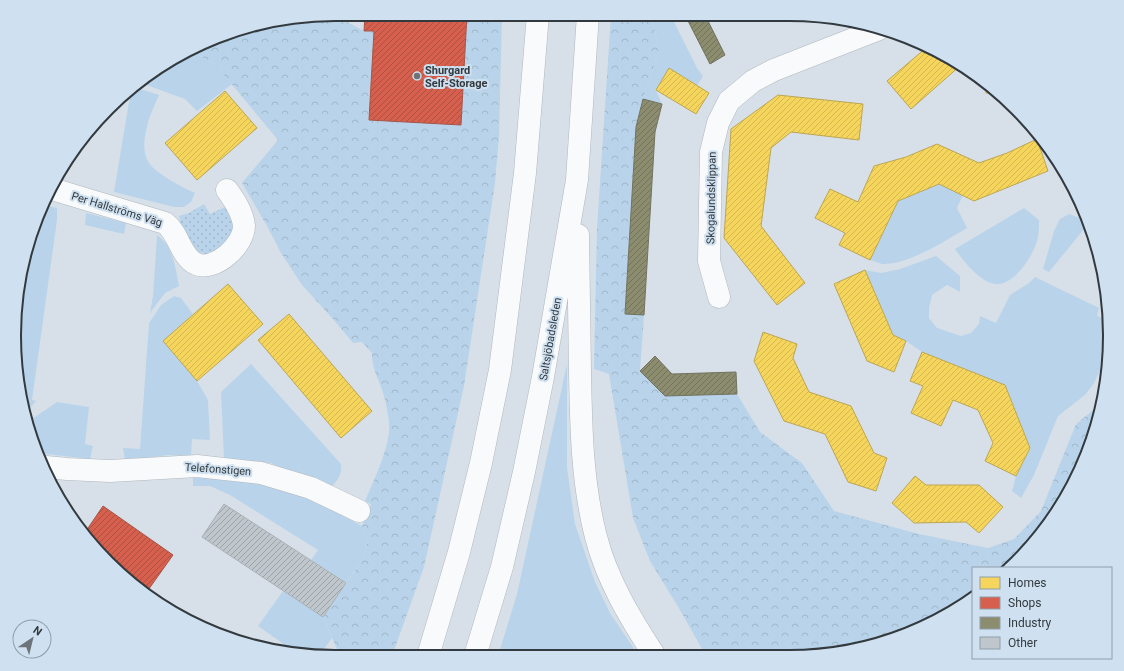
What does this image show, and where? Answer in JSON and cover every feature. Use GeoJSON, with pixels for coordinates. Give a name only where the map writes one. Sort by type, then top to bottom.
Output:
{"type":"FeatureCollection","features":[{"type":"Feature","properties":{"kind":"main road"},"geometry":{"type":"LineString","coordinates":[[430,650],[459,552],[481,463],[500,370],[525,173],[537,21]]}},
{"type":"Feature","properties":{"kind":"main road","name":"Saltsjöbadsleden"},"geometry":{"type":"LineString","coordinates":[[477,650],[502,567],[524,472],[543,377],[577,180],[588,21]]}},
{"type":"Feature","properties":{"kind":"main road","name":"Skogalundsklippan"},"geometry":{"type":"LineString","coordinates":[[719,298],[709,261],[711,152],[718,123],[729,101],[752,81],[774,70],[871,32]]}},
{"type":"Feature","properties":{"kind":"main road"},"geometry":{"type":"LineString","coordinates":[[577,180],[581,435],[587,497],[596,538],[609,575],[635,626],[651,650]]}},
{"type":"Feature","properties":{"kind":"main road","name":"Per Hallströms Väg"},"geometry":{"type":"LineString","coordinates":[[56,190],[165,223],[174,232],[191,261],[198,265],[208,265],[218,263],[230,253],[238,243],[244,227],[242,215],[236,201],[227,190]]}},
{"type":"Feature","properties":{"kind":"main road","name":"Telefonstigen"},"geometry":{"type":"LineString","coordinates":[[50,467],[110,471],[197,466],[261,473],[311,488],[360,511]]}},
{"type":"Feature","properties":{"kind":"main road"},"geometry":{"type":"LineString","coordinates":[[423,650],[445,602]]}},
{"type":"Feature","properties":{"kind":"green space"},"geometry":{"type":"Polygon","coordinates":[[[346,21],[364,31],[374,31],[369,120],[461,125],[467,21],[502,21],[499,137],[495,183],[464,386],[424,567],[394,650],[337,650],[323,617],[363,559],[368,541],[362,526],[371,504],[365,501],[380,466],[388,439],[389,420],[384,394],[373,365],[372,353],[362,342],[353,343],[302,285],[281,253],[242,183],[278,140],[214,63],[195,54],[234,38],[274,27],[315,22],[346,21]]]}},
{"type":"Feature","properties":{"kind":"green space"},"geometry":{"type":"Polygon","coordinates":[[[611,21],[653,21],[659,51],[643,99],[636,127],[625,314],[644,315],[640,371],[665,395],[737,394],[760,432],[802,463],[834,511],[919,534],[988,548],[1014,539],[1041,511],[1076,424],[1094,409],[1086,437],[1071,475],[1061,493],[1038,527],[1011,558],[1001,567],[972,567],[972,591],[928,618],[870,639],[830,647],[788,650],[703,650],[650,561],[633,518],[609,374],[594,369],[597,229],[611,21]]]}},
{"type":"Feature","properties":{"kind":"green space"},"geometry":{"type":"Polygon","coordinates":[[[653,21],[674,21],[697,68],[703,76],[697,86],[656,90],[662,104],[643,99],[659,51],[653,21]]]}},
{"type":"Feature","properties":{"kind":"green space"},"geometry":{"type":"Polygon","coordinates":[[[195,54],[214,63],[232,84],[197,111],[185,99],[146,85],[195,54]]]}},
{"type":"Feature","properties":{"kind":"green space"},"geometry":{"type":"Polygon","coordinates":[[[140,89],[159,95],[146,131],[144,141],[145,155],[149,163],[158,172],[195,193],[191,202],[184,207],[174,207],[114,192],[130,98],[140,89]]]}},
{"type":"Feature","properties":{"kind":"green space"},"geometry":{"type":"Polygon","coordinates":[[[939,184],[963,195],[957,208],[967,228],[926,251],[903,261],[882,264],[870,260],[898,201],[939,184]]]}},
{"type":"Feature","properties":{"kind":"green space"},"geometry":{"type":"Polygon","coordinates":[[[204,204],[210,214],[225,207],[233,216],[236,229],[227,245],[207,255],[195,251],[182,230],[179,216],[189,213],[204,204]]]}},
{"type":"Feature","properties":{"kind":"green space"},"geometry":{"type":"Polygon","coordinates":[[[49,206],[57,208],[57,220],[32,400],[36,401],[30,408],[27,397],[24,377],[21,336],[22,315],[27,274],[38,234],[49,206]]]}},
{"type":"Feature","properties":{"kind":"green space"},"geometry":{"type":"Polygon","coordinates":[[[1024,208],[1039,220],[1038,236],[1030,258],[1019,272],[1006,282],[993,284],[986,281],[968,266],[955,249],[1024,208]]]}},
{"type":"Feature","properties":{"kind":"green space"},"geometry":{"type":"Polygon","coordinates":[[[86,213],[126,223],[124,234],[85,225],[86,213]]]}},
{"type":"Feature","properties":{"kind":"green space"},"geometry":{"type":"Polygon","coordinates":[[[1069,214],[1080,218],[1084,229],[1049,272],[1043,269],[1054,231],[1060,219],[1069,214]]]}},
{"type":"Feature","properties":{"kind":"green space"},"geometry":{"type":"Polygon","coordinates":[[[157,235],[163,240],[170,251],[175,265],[179,286],[165,293],[150,313],[153,296],[157,235]]]}},
{"type":"Feature","properties":{"kind":"green space"},"geometry":{"type":"Polygon","coordinates":[[[936,256],[960,276],[960,292],[947,285],[932,295],[929,308],[929,318],[937,328],[961,336],[971,333],[979,324],[980,316],[996,323],[1010,295],[1029,283],[1035,277],[1099,308],[1097,316],[1102,318],[1103,336],[1101,368],[1094,383],[1085,395],[1058,416],[1034,475],[1021,498],[1012,491],[1016,476],[1030,448],[1005,385],[922,352],[906,341],[893,335],[865,270],[881,273],[900,269],[936,256]]]}},
{"type":"Feature","properties":{"kind":"green space"},"geometry":{"type":"Polygon","coordinates":[[[174,296],[181,298],[193,314],[163,341],[197,381],[208,400],[210,440],[192,439],[191,456],[168,455],[130,460],[125,459],[123,448],[140,449],[149,323],[161,305],[174,296]]]}},
{"type":"Feature","properties":{"kind":"green space"},"geometry":{"type":"Polygon","coordinates":[[[251,364],[341,464],[341,472],[329,489],[271,463],[224,458],[221,392],[251,364]]]}},
{"type":"Feature","properties":{"kind":"green space"},"geometry":{"type":"Polygon","coordinates":[[[567,364],[567,468],[575,524],[595,582],[610,613],[635,650],[500,650],[517,594],[567,364]]]}},
{"type":"Feature","properties":{"kind":"green space"},"geometry":{"type":"Polygon","coordinates":[[[57,402],[89,407],[85,444],[93,446],[90,459],[44,454],[32,417],[57,402]]]}},
{"type":"Feature","properties":{"kind":"green space"},"geometry":{"type":"Polygon","coordinates":[[[193,478],[241,480],[293,491],[322,504],[362,526],[368,541],[363,559],[346,583],[311,560],[318,550],[230,495],[210,486],[193,486],[193,478]]]}},
{"type":"Feature","properties":{"kind":"green space"},"geometry":{"type":"Polygon","coordinates":[[[283,591],[323,617],[332,638],[324,649],[286,646],[258,626],[283,591]]]}},
{"type":"Feature","properties":{"kind":"building: Homes"},"geometry":{"type":"Polygon","coordinates":[[[923,51],[956,69],[911,109],[887,81],[923,51]]]}},
{"type":"Feature","properties":{"kind":"building: Homes"},"geometry":{"type":"Polygon","coordinates":[[[669,68],[709,93],[696,114],[656,90],[669,68]]]}},
{"type":"Feature","properties":{"kind":"building: Homes"},"geometry":{"type":"Polygon","coordinates":[[[225,91],[257,128],[197,180],[165,143],[225,91]]]}},
{"type":"Feature","properties":{"kind":"building: Homes"},"geometry":{"type":"Polygon","coordinates":[[[778,95],[863,104],[859,140],[791,132],[771,148],[761,226],[805,283],[777,305],[724,238],[731,129],[778,95]]]}},
{"type":"Feature","properties":{"kind":"building: Homes"},"geometry":{"type":"Polygon","coordinates":[[[1035,140],[1039,146],[1048,171],[974,201],[939,184],[898,201],[870,260],[839,245],[845,233],[815,218],[830,189],[858,202],[874,166],[906,157],[937,144],[979,163],[1007,153],[1035,140]]]}},
{"type":"Feature","properties":{"kind":"building: Homes"},"geometry":{"type":"Polygon","coordinates":[[[865,270],[893,335],[906,341],[894,372],[867,361],[834,284],[865,270]]]}},
{"type":"Feature","properties":{"kind":"building: Homes"},"geometry":{"type":"Polygon","coordinates":[[[228,284],[263,324],[197,381],[163,341],[228,284]]]}},
{"type":"Feature","properties":{"kind":"building: Homes"},"geometry":{"type":"Polygon","coordinates":[[[289,314],[372,411],[341,438],[258,340],[289,314]]]}},
{"type":"Feature","properties":{"kind":"building: Homes"},"geometry":{"type":"Polygon","coordinates":[[[763,332],[797,344],[793,358],[809,392],[851,406],[874,453],[887,458],[876,491],[848,482],[825,434],[784,421],[754,361],[763,332]]]}},
{"type":"Feature","properties":{"kind":"building: Homes"},"geometry":{"type":"Polygon","coordinates":[[[922,352],[1005,385],[1030,448],[1016,476],[985,461],[993,443],[978,410],[953,400],[941,426],[911,413],[923,386],[910,381],[922,352]]]}},
{"type":"Feature","properties":{"kind":"building: Homes"},"geometry":{"type":"Polygon","coordinates":[[[915,476],[926,485],[979,485],[1003,507],[979,533],[966,522],[914,523],[892,503],[915,476]]]}},
{"type":"Feature","properties":{"kind":"building: Shops","name":"Shurgard Self-Storage"},"geometry":{"type":"Polygon","coordinates":[[[365,21],[467,21],[461,125],[369,120],[374,31],[364,31],[365,21]]]}},
{"type":"Feature","properties":{"kind":"building: Shops"},"geometry":{"type":"Polygon","coordinates":[[[103,506],[173,555],[149,589],[113,558],[87,529],[103,506]]]}},
{"type":"Feature","properties":{"kind":"building: Industry"},"geometry":{"type":"Polygon","coordinates":[[[688,21],[708,21],[725,55],[710,64],[688,21]]]}},
{"type":"Feature","properties":{"kind":"building: Industry"},"geometry":{"type":"Polygon","coordinates":[[[643,99],[662,104],[655,132],[644,315],[625,314],[636,127],[643,99]]]}},
{"type":"Feature","properties":{"kind":"building: Industry"},"geometry":{"type":"Polygon","coordinates":[[[655,356],[672,374],[736,372],[737,394],[665,396],[640,371],[655,356]]]}},
{"type":"Feature","properties":{"kind":"building: Other"},"geometry":{"type":"Polygon","coordinates":[[[224,504],[346,583],[323,617],[202,537],[224,504]]]}},
{"type":"Feature","properties":{"kind":"place","name":"Shurgard Self-Storage"},"geometry":{"type":"Point","coordinates":[417,76]}}]}
